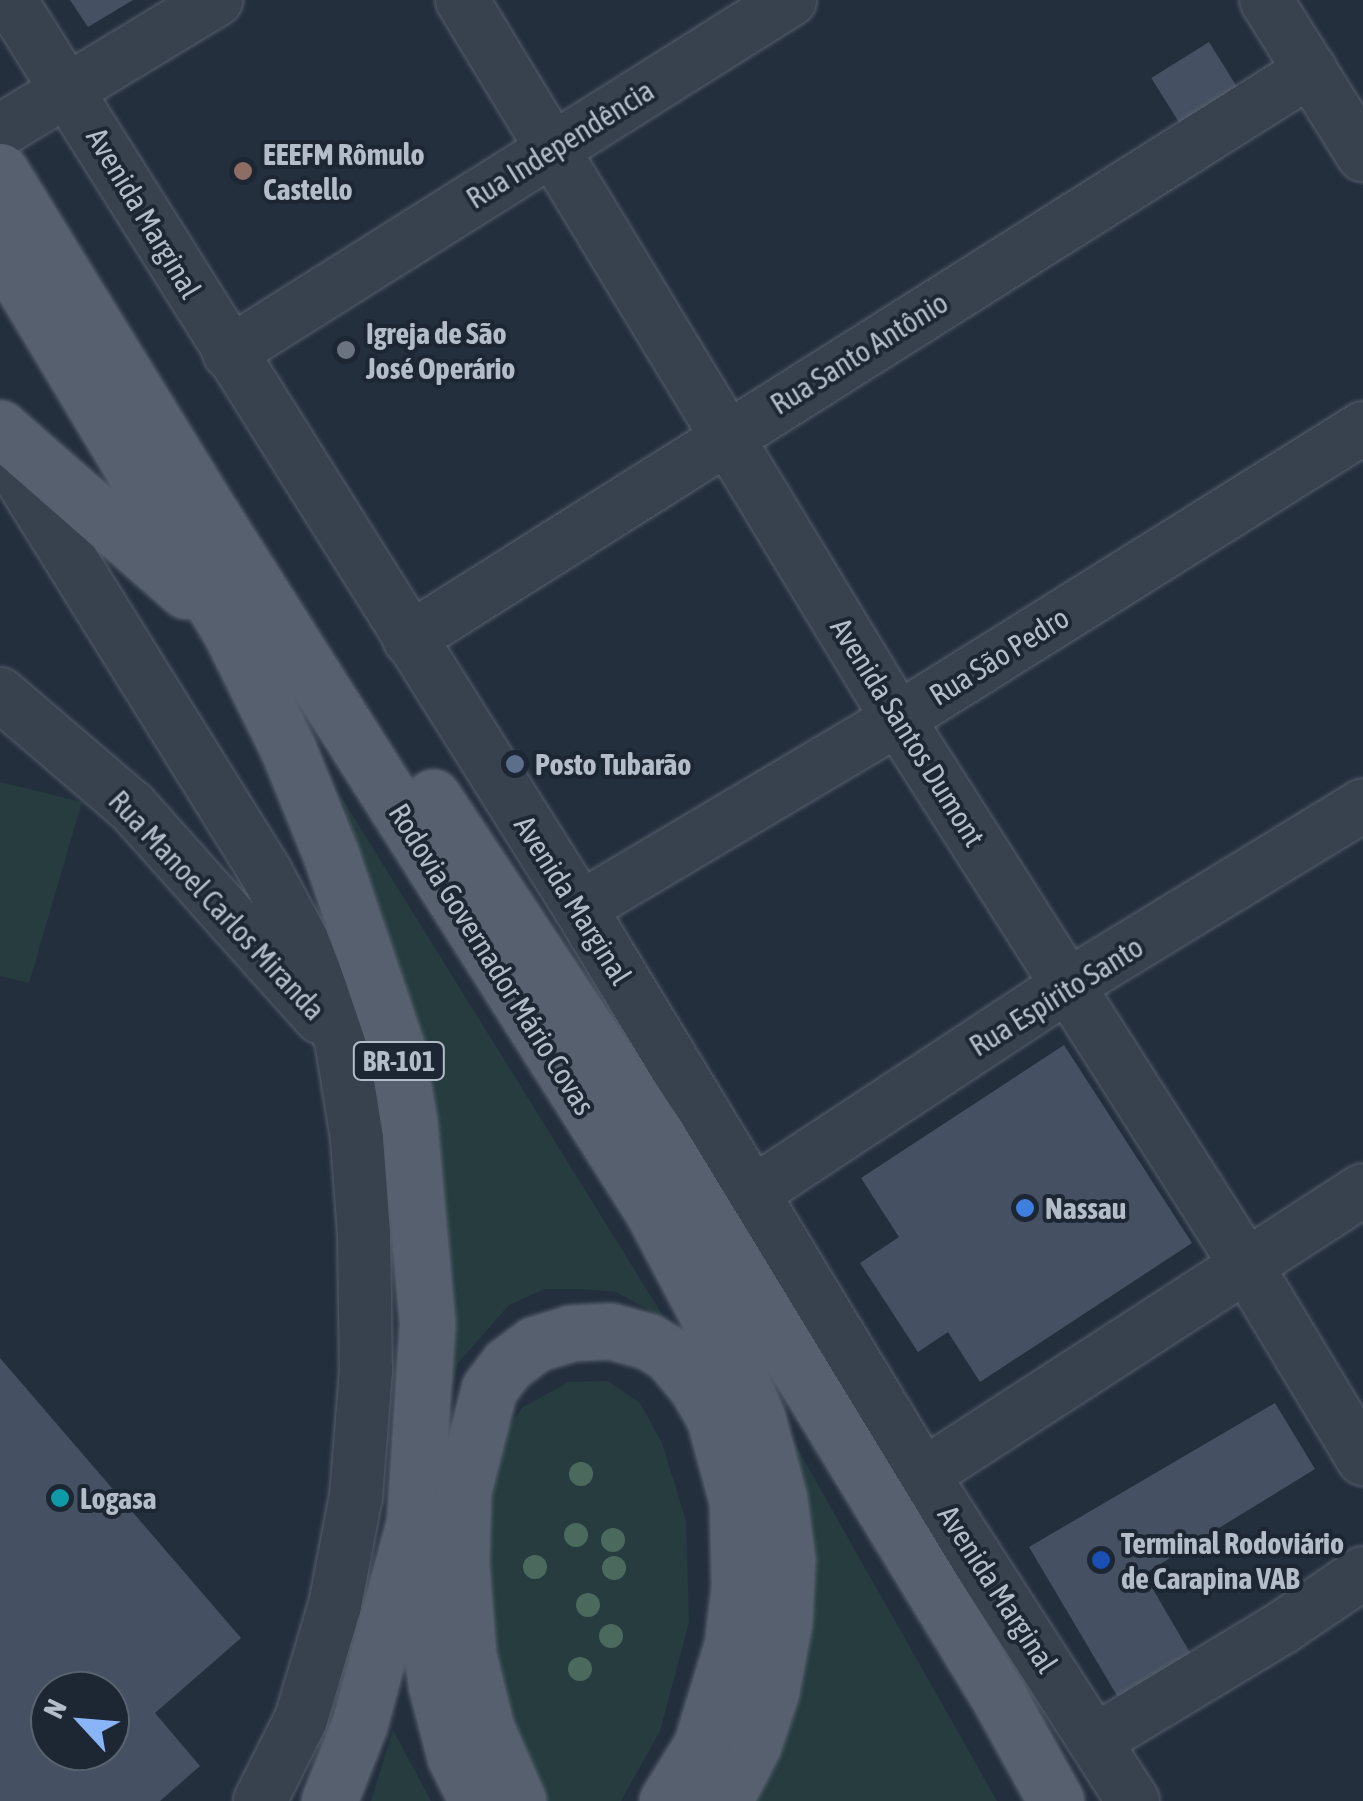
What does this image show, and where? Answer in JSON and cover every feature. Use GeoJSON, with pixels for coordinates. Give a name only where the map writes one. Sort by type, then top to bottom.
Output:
{"type":"FeatureCollection","features":[{"type":"Feature","properties":{"kind":"main road","name":"Rodovia Governador Mário Covas"},"geometry":{"type":"LineString","coordinates":[[0,171],[652,1210],[736,1369],[757,1417],[758,1500],[788,1560],[784,1622],[771,1692],[752,1745],[724,1801]]}},
{"type":"Feature","properties":{"kind":"main road","name":"BR-101"},"geometry":{"type":"LineString","coordinates":[[0,248],[229,630],[288,749],[331,855],[396,1046],[409,1121],[426,1324],[414,1524],[359,1724],[329,1801]]}},
{"type":"Feature","properties":{"kind":"main road"},"geometry":{"type":"LineString","coordinates":[[106,340],[231,492],[658,1137],[1001,1701],[1056,1801]]}},
{"type":"Feature","properties":{"kind":"main road"},"geometry":{"type":"LineString","coordinates":[[0,428],[229,630]]}},
{"type":"Feature","properties":{"kind":"main road"},"geometry":{"type":"LineString","coordinates":[[518,1801],[486,1728],[468,1655],[461,1562],[463,1490],[489,1390],[507,1365],[535,1344],[570,1333],[610,1331],[648,1342],[670,1355],[696,1386],[758,1500],[738,1587],[732,1645],[701,1746],[667,1801]]}},
{"type":"Feature","properties":{"kind":"main road"},"geometry":{"type":"LineString","coordinates":[[414,1524],[436,1686],[455,1758],[477,1801]]}},
{"type":"Feature","properties":{"kind":"street","name":"Avenida Marginal"},"geometry":{"type":"LineString","coordinates":[[10,0],[580,908],[924,1475],[1133,1801]]}},
{"type":"Feature","properties":{"kind":"street"},"geometry":{"type":"LineString","coordinates":[[0,131],[216,0]]}},
{"type":"Feature","properties":{"kind":"street","name":"Avenida Santos Dumont"},"geometry":{"type":"LineString","coordinates":[[462,0],[898,720],[1246,1265],[1363,1459]]}},
{"type":"Feature","properties":{"kind":"street","name":"Rua Independência"},"geometry":{"type":"LineString","coordinates":[[229,353],[790,0]]}},
{"type":"Feature","properties":{"kind":"street"},"geometry":{"type":"LineString","coordinates":[[1266,0],[1363,154]]}},
{"type":"Feature","properties":{"kind":"street","name":"Rua Santo Antônio"},"geometry":{"type":"LineString","coordinates":[[410,639],[1311,70]]}},
{"type":"Feature","properties":{"kind":"street","name":"Rua São Pedro"},"geometry":{"type":"LineString","coordinates":[[580,908],[898,720],[1363,428]]}},
{"type":"Feature","properties":{"kind":"street"},"geometry":{"type":"LineString","coordinates":[[0,445],[264,871],[302,940],[341,1040],[357,1139],[364,1235],[366,1370],[356,1496],[335,1605],[301,1719],[260,1801]]}},
{"type":"Feature","properties":{"kind":"street","name":"Rua Manoel Carlos Miranda"},"geometry":{"type":"LineString","coordinates":[[0,694],[132,807],[341,1040]]}},
{"type":"Feature","properties":{"kind":"street","name":"Rua Espírito Santo"},"geometry":{"type":"LineString","coordinates":[[753,1193],[1067,986],[1363,806]]}},
{"type":"Feature","properties":{"kind":"street"},"geometry":{"type":"LineString","coordinates":[[924,1475],[1363,1190]]}},
{"type":"Feature","properties":{"kind":"street"},"geometry":{"type":"LineString","coordinates":[[1096,1740],[1282,1628],[1363,1573]]}},
{"type":"Feature","properties":{"kind":"green space"},"geometry":{"type":"Polygon","coordinates":[[[0,782],[82,802],[29,983],[0,976],[0,782]]]}},
{"type":"Feature","properties":{"kind":"green space"},"geometry":{"type":"Polygon","coordinates":[[[340,795],[665,1319],[616,1292],[545,1289],[509,1305],[458,1363],[443,1420],[430,1133],[387,933],[340,795]]]}},
{"type":"Feature","properties":{"kind":"green space"},"geometry":{"type":"Polygon","coordinates":[[[608,1381],[640,1403],[662,1443],[686,1521],[689,1622],[660,1731],[621,1801],[532,1801],[499,1737],[477,1549],[499,1439],[523,1407],[569,1382],[608,1381]]]}},
{"type":"Feature","properties":{"kind":"green space"},"geometry":{"type":"Polygon","coordinates":[[[779,1416],[997,1801],[752,1801],[779,1416]]]}},
{"type":"Feature","properties":{"kind":"green space"},"geometry":{"type":"Polygon","coordinates":[[[393,1730],[431,1801],[371,1801],[393,1730]]]}},
{"type":"Feature","properties":{"kind":"building"},"geometry":{"type":"Polygon","coordinates":[[[70,0],[133,0],[88,27],[70,0]]]}},
{"type":"Feature","properties":{"kind":"building"},"geometry":{"type":"Polygon","coordinates":[[[1209,42],[1240,91],[1182,127],[1151,78],[1209,42]]]}},
{"type":"Feature","properties":{"kind":"building","name":"Nassau"},"geometry":{"type":"Polygon","coordinates":[[[1064,1045],[1192,1243],[980,1382],[948,1332],[918,1352],[860,1263],[899,1237],[861,1178],[1064,1045]]]}},
{"type":"Feature","properties":{"kind":"building","name":"Logasa"},"geometry":{"type":"Polygon","coordinates":[[[0,1358],[241,1638],[155,1713],[200,1766],[160,1801],[0,1801],[0,1358]]]}},
{"type":"Feature","properties":{"kind":"building","name":"Terminal Rodoviário de Carapina VAB"},"geometry":{"type":"Polygon","coordinates":[[[1275,1403],[1315,1469],[1144,1574],[1192,1656],[1119,1699],[1029,1547],[1275,1403]]]}},
{"type":"Feature","properties":{"kind":"place","name":"EEEFM Rômulo Castello"},"geometry":{"type":"Point","coordinates":[243,171]}},
{"type":"Feature","properties":{"kind":"place","name":"Igreja de São José Operário"},"geometry":{"type":"Point","coordinates":[346,350]}},
{"type":"Feature","properties":{"kind":"place","name":"Posto Tubarão"},"geometry":{"type":"Point","coordinates":[515,764]}},
{"type":"Feature","properties":{"kind":"place","name":"Nassau"},"geometry":{"type":"Point","coordinates":[1025,1208]}},
{"type":"Feature","properties":{"kind":"place","name":"Logasa"},"geometry":{"type":"Point","coordinates":[60,1498]}},
{"type":"Feature","properties":{"kind":"place","name":"Terminal Rodoviário de Carapina VAB"},"geometry":{"type":"Point","coordinates":[1101,1560]}}]}
